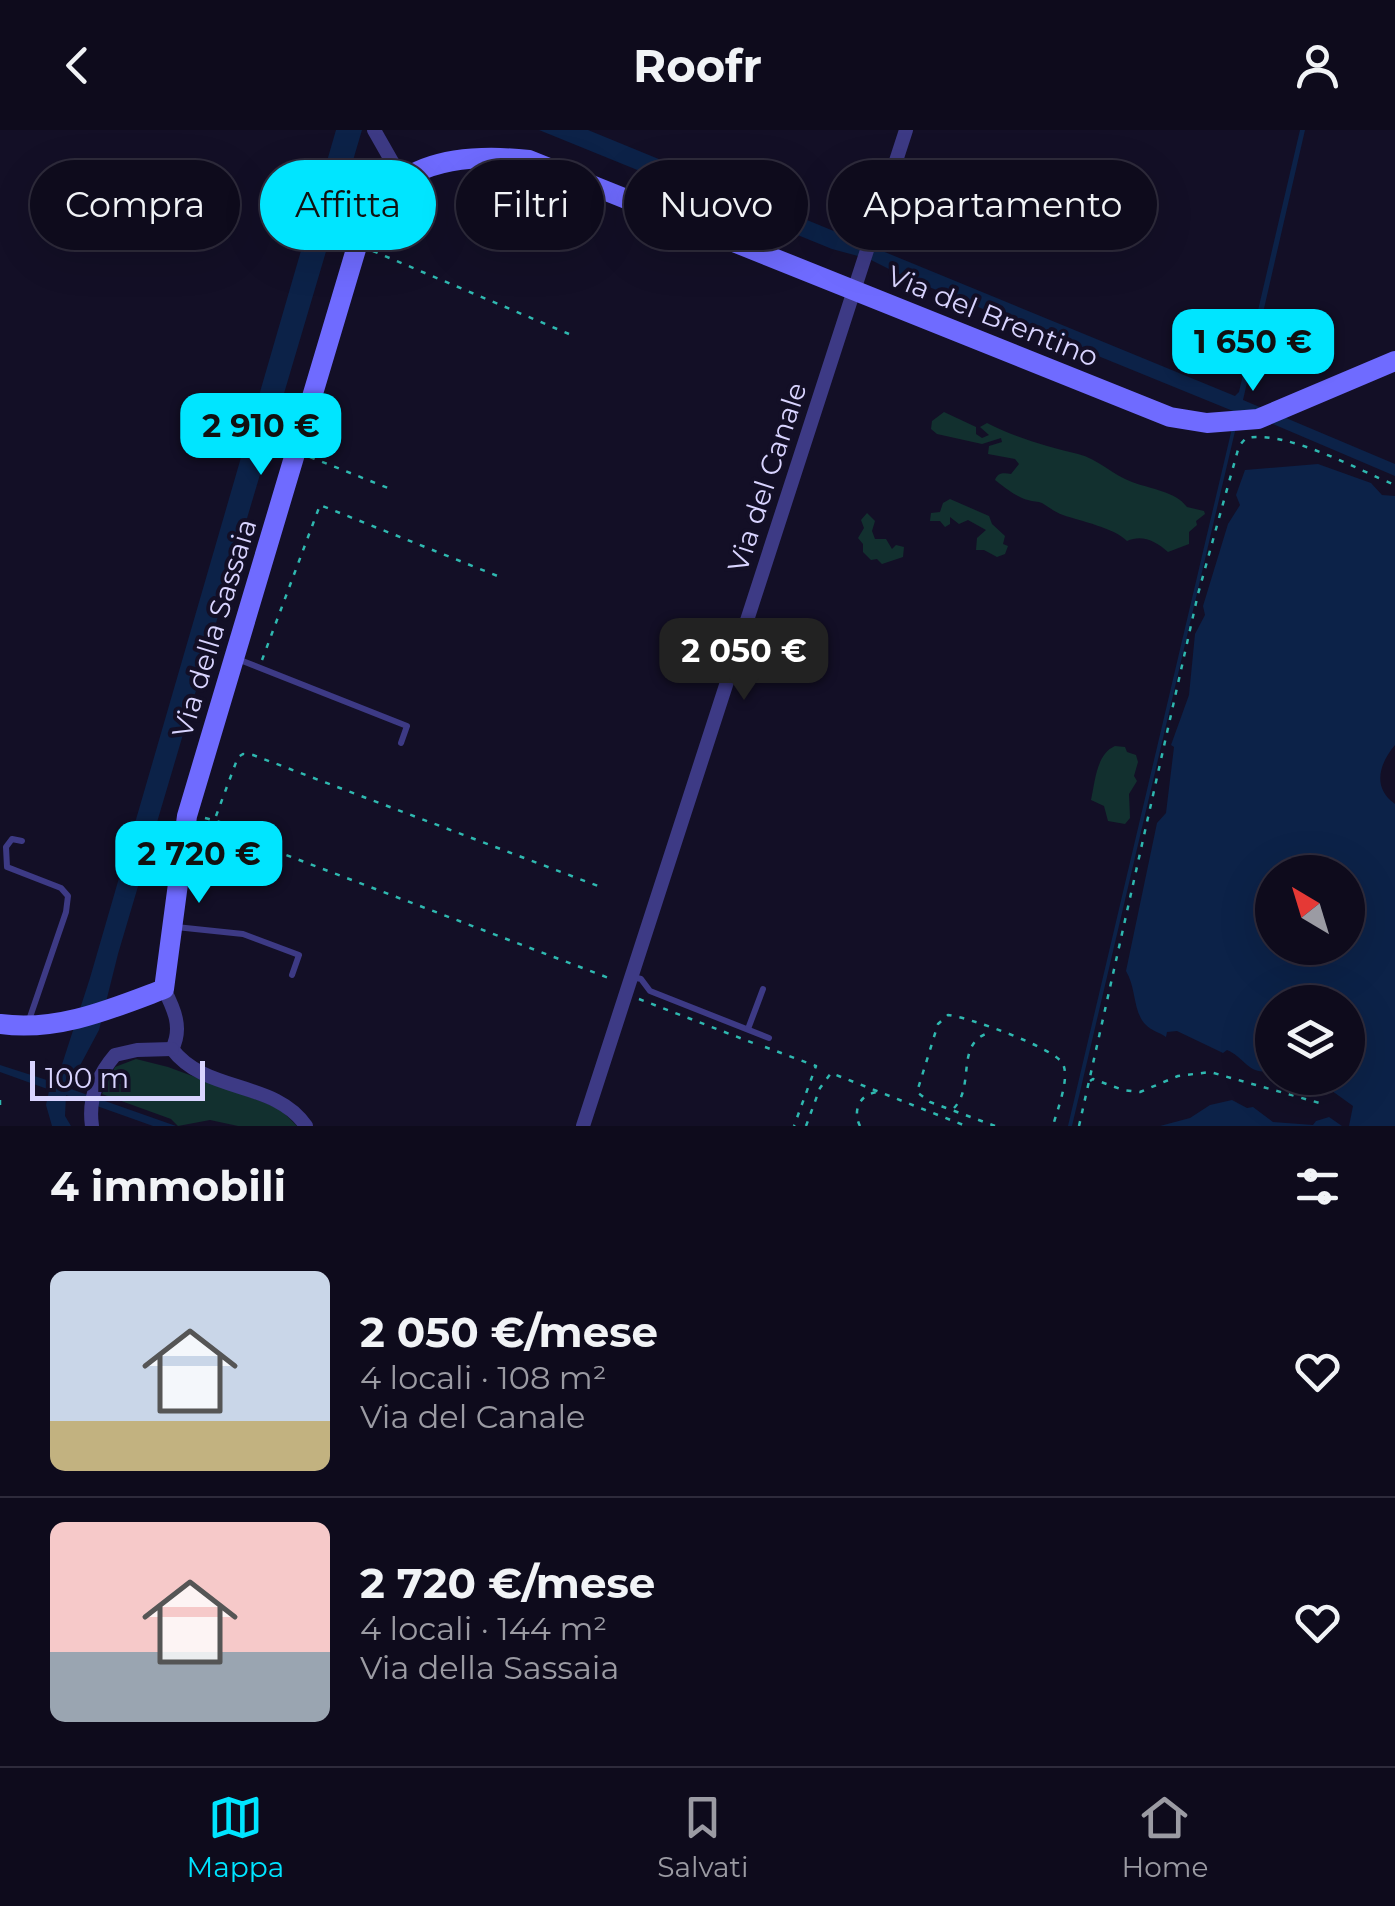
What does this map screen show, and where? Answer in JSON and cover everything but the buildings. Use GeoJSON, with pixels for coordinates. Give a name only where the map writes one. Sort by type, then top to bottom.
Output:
{"type":"FeatureCollection","features":[{"type":"Feature","properties":{"kind":"street"},"geometry":{"type":"LineString","coordinates":[[374,130],[390,160]]}},
{"type":"Feature","properties":{"kind":"street","name":"Via del Canale"},"geometry":{"type":"LineString","coordinates":[[584,1126],[906,130]]}},
{"type":"Feature","properties":{"kind":"street","name":"Via del Brentino"},"geometry":{"type":"LineString","coordinates":[[436,167],[452,161],[496,157],[529,160],[1170,417],[1207,423],[1258,419],[1395,362]]}},
{"type":"Feature","properties":{"kind":"street","name":"Via della Sassaia"},"geometry":{"type":"LineString","coordinates":[[172,1049],[178,1029],[164,989],[186,816],[357,250]]}},
{"type":"Feature","properties":{"kind":"street"},"geometry":{"type":"LineString","coordinates":[[0,1024],[52,1026],[164,989]]}},
{"type":"Feature","properties":{"kind":"street"},"geometry":{"type":"LineString","coordinates":[[92,1126],[90,1108],[94,1092],[115,1056],[137,1050],[172,1049],[192,1069],[289,1106],[306,1126]]}},
{"type":"Feature","properties":{"kind":"lane"},"geometry":{"type":"LineString","coordinates":[[232,657],[407,726],[401,744]]}},
{"type":"Feature","properties":{"kind":"lane"},"geometry":{"type":"LineString","coordinates":[[22,841],[12,839],[6,847],[7,867],[61,888],[68,896],[26,1028]]}},
{"type":"Feature","properties":{"kind":"lane"},"geometry":{"type":"LineString","coordinates":[[171,926],[243,934],[300,956],[292,975]]}},
{"type":"Feature","properties":{"kind":"lane"},"geometry":{"type":"LineString","coordinates":[[630,986],[641,979],[650,990],[769,1038]]}},
{"type":"Feature","properties":{"kind":"lane"},"geometry":{"type":"LineString","coordinates":[[748,1030],[763,989]]}},
{"type":"Feature","properties":{"kind":"path"},"geometry":{"type":"LineString","coordinates":[[369,250],[425,270],[466,293],[570,334]]}},
{"type":"Feature","properties":{"kind":"path"},"geometry":{"type":"LineString","coordinates":[[1079,1126],[1198,594],[1240,446],[1246,438],[1256,436],[1288,442],[1395,484]]}},
{"type":"Feature","properties":{"kind":"path"},"geometry":{"type":"LineString","coordinates":[[296,450],[388,488]]}},
{"type":"Feature","properties":{"kind":"path"},"geometry":{"type":"LineString","coordinates":[[259,668],[320,505],[500,576]]}},
{"type":"Feature","properties":{"kind":"path"},"geometry":{"type":"LineString","coordinates":[[215,819],[238,758],[242,754],[253,755],[598,886]]}},
{"type":"Feature","properties":{"kind":"path"},"geometry":{"type":"LineString","coordinates":[[186,816],[215,819],[250,830],[281,853],[630,986],[816,1066],[794,1126]]}},
{"type":"Feature","properties":{"kind":"path"},"geometry":{"type":"LineString","coordinates":[[995,1126],[930,1102],[917,1092],[938,1024],[948,1015],[1045,1049],[1064,1065],[1054,1126]]}},
{"type":"Feature","properties":{"kind":"path"},"geometry":{"type":"LineString","coordinates":[[953,1109],[966,1087],[971,1046],[977,1038],[994,1031]]}},
{"type":"Feature","properties":{"kind":"path"},"geometry":{"type":"LineString","coordinates":[[1089,1082],[1093,1079],[1140,1092],[1178,1076],[1210,1072],[1323,1104]]}},
{"type":"Feature","properties":{"kind":"path"},"geometry":{"type":"LineString","coordinates":[[806,1126],[831,1073],[966,1126]]}},
{"type":"Feature","properties":{"kind":"path"},"geometry":{"type":"LineString","coordinates":[[860,1126],[858,1104],[872,1092],[880,1092]]}},
{"type":"Feature","properties":{"kind":"path"},"geometry":{"type":"LineString","coordinates":[[0,1100],[0,1107]]}},
{"type":"Feature","properties":{"kind":"green space"},"geometry":{"type":"Polygon","coordinates":[[[944,412],[976,427],[976,434],[982,438],[989,435],[980,427],[987,423],[1032,442],[1085,456],[1125,479],[1169,494],[1205,514],[1189,532],[1189,544],[1168,552],[1149,540],[1127,541],[1042,503],[1023,499],[1006,488],[996,477],[1011,474],[1019,464],[1015,459],[988,454],[989,446],[1002,442],[1001,438],[982,444],[937,434],[931,429],[932,421],[944,412]]]}},
{"type":"Feature","properties":{"kind":"green space"},"geometry":{"type":"Polygon","coordinates":[[[950,499],[989,516],[1005,536],[1005,554],[997,557],[976,550],[977,538],[986,530],[968,520],[959,524],[950,517],[950,524],[945,527],[940,521],[930,521],[931,513],[940,512],[943,503],[950,499]]]}},
{"type":"Feature","properties":{"kind":"green space"},"geometry":{"type":"Polygon","coordinates":[[[867,513],[875,521],[875,539],[886,539],[892,549],[896,545],[904,547],[903,557],[882,564],[863,552],[858,538],[864,528],[861,520],[867,513]]]}},
{"type":"Feature","properties":{"kind":"green space"},"geometry":{"type":"Polygon","coordinates":[[[1115,746],[1125,747],[1136,755],[1138,762],[1134,776],[1137,781],[1129,794],[1130,818],[1125,824],[1108,821],[1104,806],[1091,800],[1100,762],[1115,746]]]}},
{"type":"Feature","properties":{"kind":"green space"},"geometry":{"type":"Polygon","coordinates":[[[136,1059],[268,1104],[297,1126],[238,1126],[210,1120],[178,1126],[171,1119],[102,1094],[115,1067],[136,1059]]]}},
{"type":"Feature","properties":{"kind":"water"},"geometry":{"type":"Polygon","coordinates":[[[336,130],[362,130],[353,160],[327,160],[336,130]]]}},
{"type":"Feature","properties":{"kind":"water"},"geometry":{"type":"Polygon","coordinates":[[[539,130],[588,130],[661,160],[624,160],[624,165],[539,130]]]}},
{"type":"Feature","properties":{"kind":"water"},"geometry":{"type":"Polygon","coordinates":[[[1300,130],[1305,130],[1243,400],[1395,464],[1395,476],[1240,410],[1072,1126],[1068,1126],[1233,411],[869,259],[836,250],[880,250],[1235,396],[1300,130]]]}},
{"type":"Feature","properties":{"kind":"water"},"geometry":{"type":"Polygon","coordinates":[[[808,220],[828,229],[828,247],[808,239],[808,220]]]}},
{"type":"Feature","properties":{"kind":"water"},"geometry":{"type":"Polygon","coordinates":[[[301,250],[326,250],[118,954],[99,1030],[68,1088],[176,1126],[153,1126],[66,1095],[65,1116],[71,1126],[52,1126],[46,1105],[49,1091],[53,1091],[0,1072],[0,1065],[56,1083],[301,250]]]}},
{"type":"Feature","properties":{"kind":"water"},"geometry":{"type":"Polygon","coordinates":[[[1318,464],[1371,483],[1382,495],[1395,496],[1395,745],[1380,776],[1383,791],[1395,804],[1395,1126],[1349,1126],[1353,1106],[1338,1095],[1365,1095],[1365,985],[1255,985],[1255,1070],[1227,1050],[1223,1053],[1177,1031],[1167,1032],[1166,1037],[1150,1028],[1138,1012],[1126,971],[1157,823],[1166,813],[1174,747],[1171,745],[1189,695],[1195,634],[1205,615],[1203,606],[1228,524],[1240,505],[1236,495],[1245,470],[1318,464]]]}},
{"type":"Feature","properties":{"kind":"water"},"geometry":{"type":"Polygon","coordinates":[[[1232,1100],[1253,1107],[1273,1122],[1313,1125],[1329,1117],[1342,1126],[1160,1126],[1232,1100]]]}}]}
